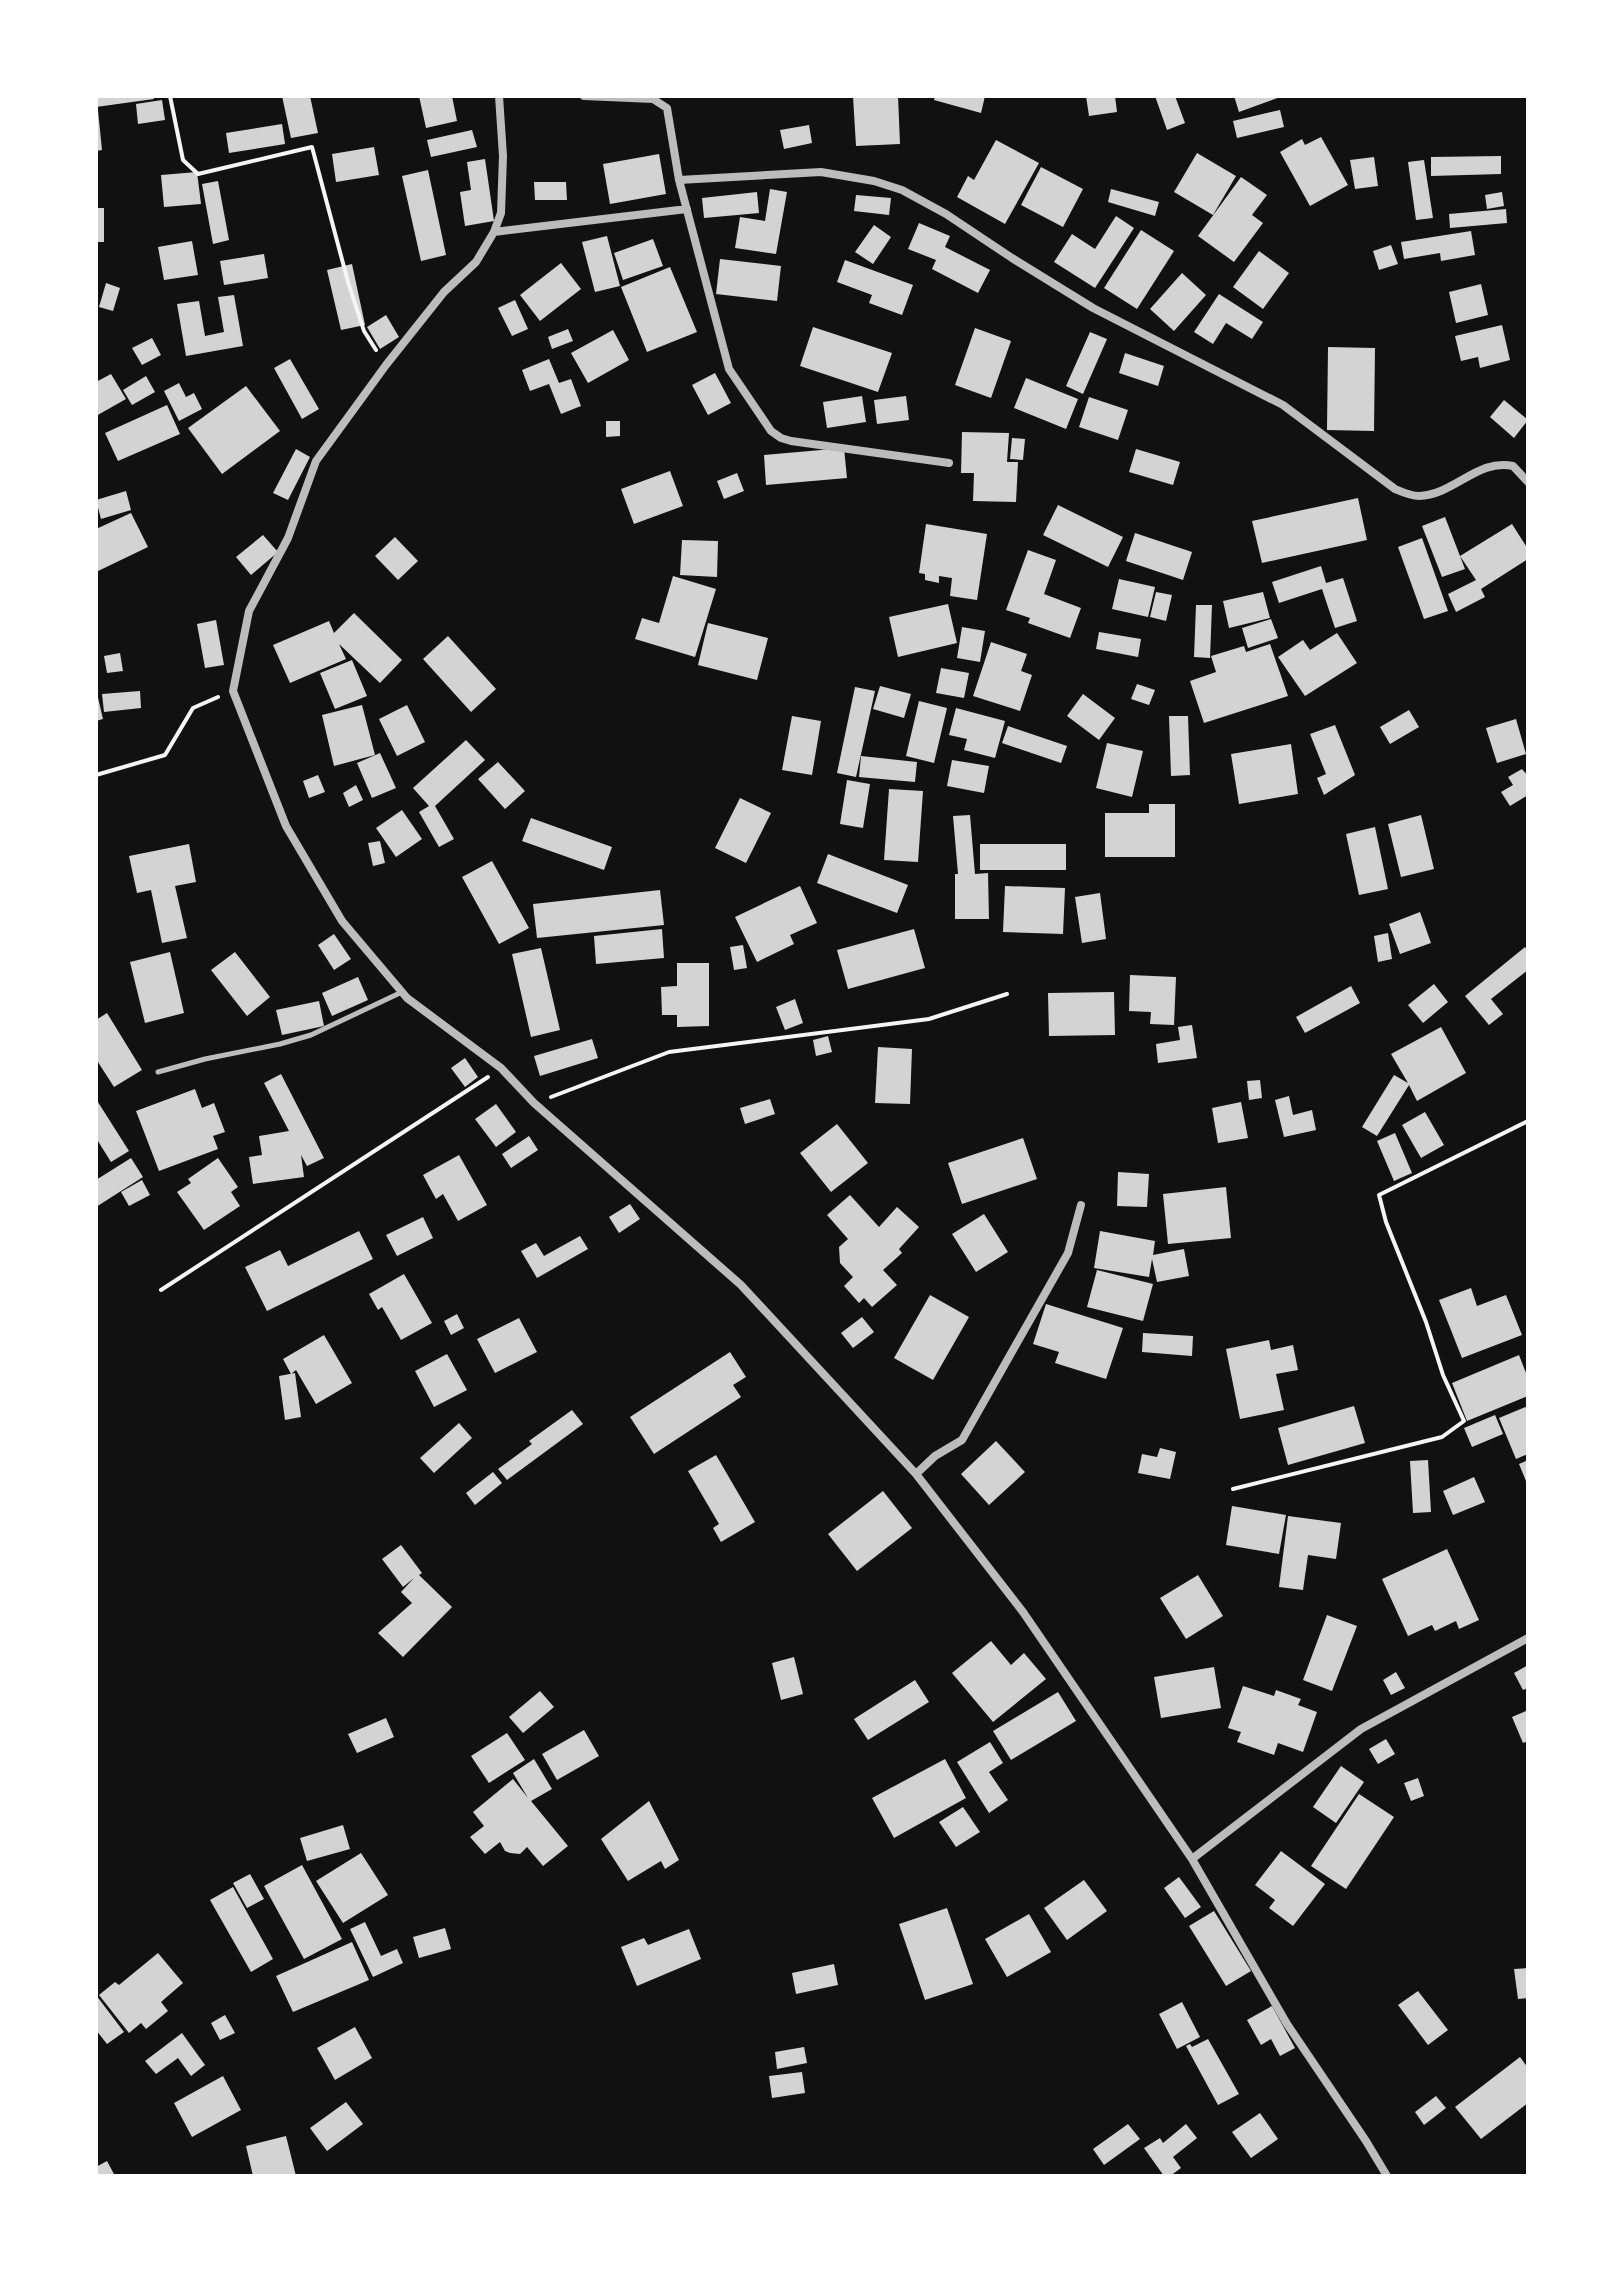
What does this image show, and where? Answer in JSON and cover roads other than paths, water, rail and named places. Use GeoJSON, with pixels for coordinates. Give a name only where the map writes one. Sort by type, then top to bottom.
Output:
{"type":"FeatureCollection","features":[{"type":"Feature","properties":{"kind":"street"},"geometry":{"type":"LineString","coordinates":[[499,96],[503,156],[501,213],[494,232],[476,262],[444,292],[316,461],[288,538],[249,611],[233,691],[286,826],[342,921],[402,992],[501,1068],[534,1103],[741,1285],[916,1474],[1023,1612],[1192,1859],[1287,2024],[1387,2176]]}},
{"type":"Feature","properties":{"kind":"street"},"geometry":{"type":"LineString","coordinates":[[584,96],[653,99],[667,108],[679,180],[729,369],[771,431],[791,441],[949,463]]}},
{"type":"Feature","properties":{"kind":"street"},"geometry":{"type":"LineString","coordinates":[[679,180],[821,172],[874,181],[902,190],[946,214],[1093,308],[1283,405],[1395,489],[1416,496],[1434,494],[1497,464],[1513,466],[1528,482]]}},
{"type":"Feature","properties":{"kind":"street"},"geometry":{"type":"LineString","coordinates":[[494,232],[687,209]]}},
{"type":"Feature","properties":{"kind":"street"},"geometry":{"type":"LineString","coordinates":[[916,1474],[935,1456],[962,1440],[1068,1253],[1081,1205]]}},
{"type":"Feature","properties":{"kind":"street"},"geometry":{"type":"LineString","coordinates":[[1192,1859],[1361,1729],[1528,1638]]}},
{"type":"Feature","properties":{"kind":"lane"},"geometry":{"type":"LineString","coordinates":[[158,1072],[311,1035],[402,992]]}}]}
